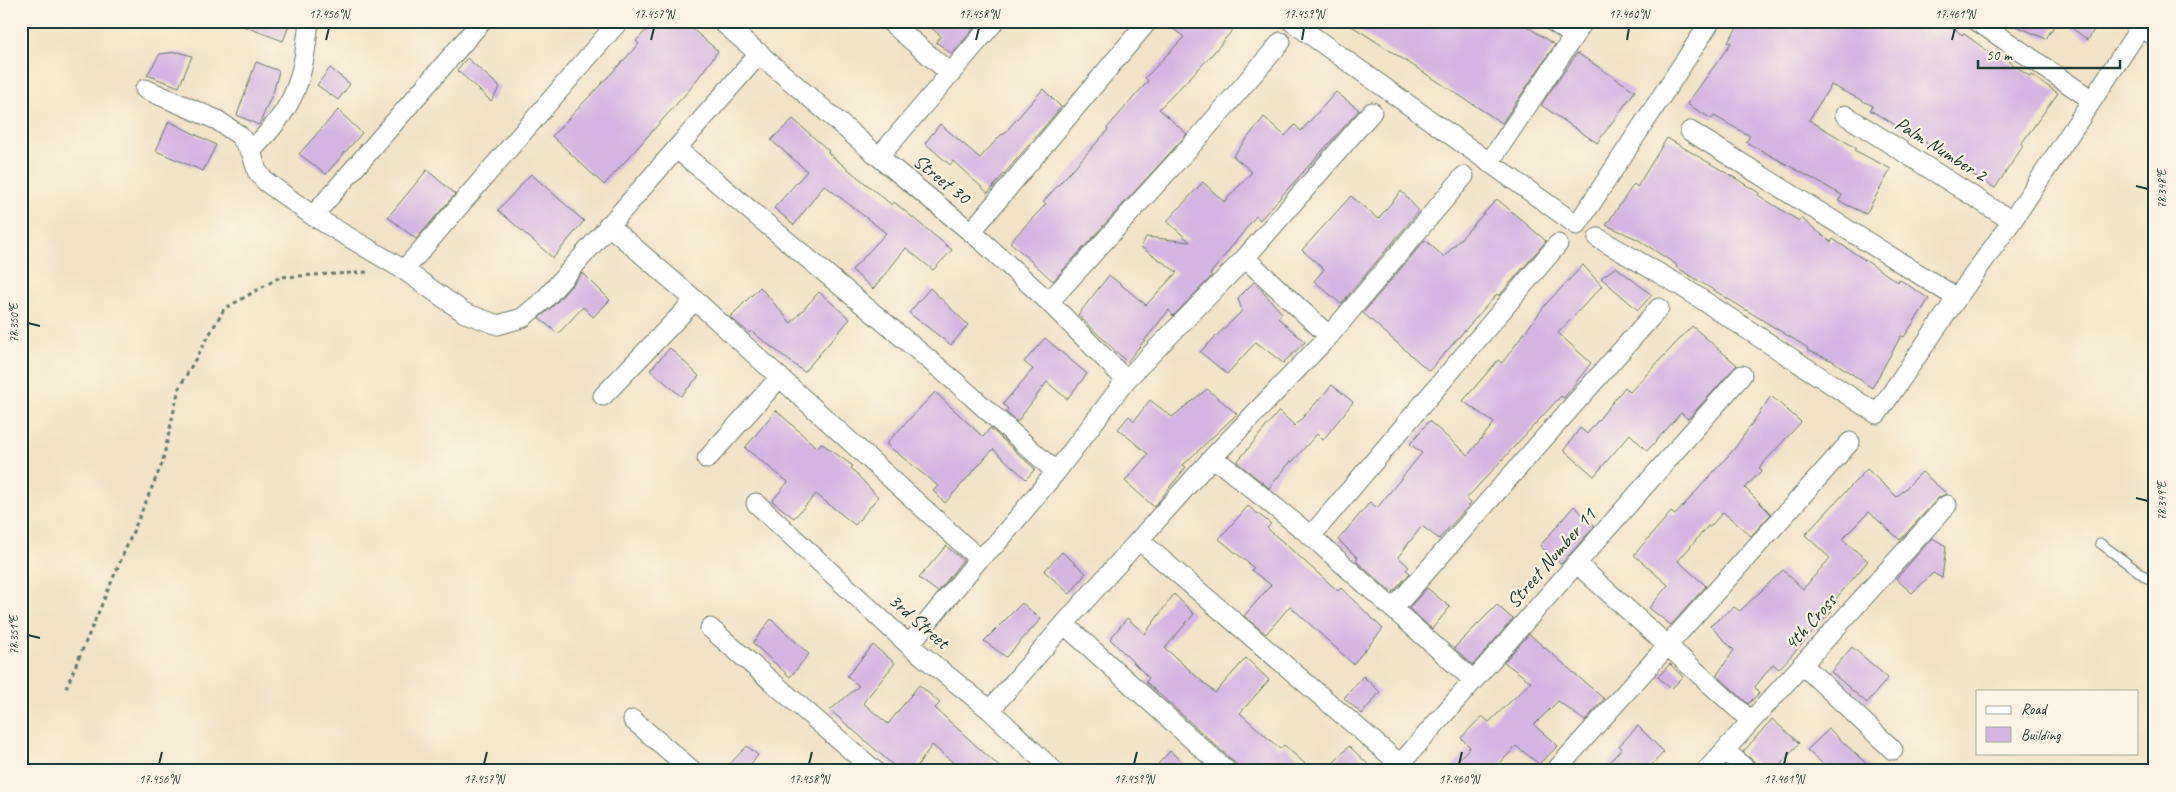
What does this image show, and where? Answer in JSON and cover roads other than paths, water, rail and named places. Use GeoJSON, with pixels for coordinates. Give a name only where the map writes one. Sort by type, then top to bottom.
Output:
{"type":"FeatureCollection","features":[{"type":"Feature","properties":{"kind":"street"},"geometry":{"type":"LineString","coordinates":[[251,151],[276,125],[288,107],[298,85],[304,64],[309,21]]}},
{"type":"Feature","properties":{"kind":"street"},"geometry":{"type":"LineString","coordinates":[[313,216],[482,21]]}},
{"type":"Feature","properties":{"kind":"street"},"geometry":{"type":"LineString","coordinates":[[404,270],[619,21]]}},
{"type":"Feature","properties":{"kind":"street","name":"Street 30"},"geometry":{"type":"LineString","coordinates":[[721,21],[879,157],[971,232],[1049,302],[1126,380]]}},
{"type":"Feature","properties":{"kind":"street"},"geometry":{"type":"LineString","coordinates":[[888,21],[951,74]]}},
{"type":"Feature","properties":{"kind":"street"},"geometry":{"type":"LineString","coordinates":[[879,157],[995,21]]}},
{"type":"Feature","properties":{"kind":"street"},"geometry":{"type":"LineString","coordinates":[[971,232],[1148,21]]}},
{"type":"Feature","properties":{"kind":"street"},"geometry":{"type":"LineString","coordinates":[[1291,21],[1577,225],[1711,21]]}},
{"type":"Feature","properties":{"kind":"street"},"geometry":{"type":"LineString","coordinates":[[1489,162],[1579,28],[1552,21]]}},
{"type":"Feature","properties":{"kind":"street"},"geometry":{"type":"LineString","coordinates":[[1977,21],[2092,100]]}},
{"type":"Feature","properties":{"kind":"street"},"geometry":{"type":"LineString","coordinates":[[1598,238],[1681,286],[1877,414],[1956,298],[2012,221],[2142,28]]}},
{"type":"Feature","properties":{"kind":"street"},"geometry":{"type":"LineString","coordinates":[[1049,302],[1198,138],[1281,42]]}},
{"type":"Feature","properties":{"kind":"street"},"geometry":{"type":"LineString","coordinates":[[145,89],[216,120],[239,135],[251,151],[257,171],[265,181],[313,216],[404,270],[465,313],[498,325],[522,318],[545,299],[760,53]]}},
{"type":"Feature","properties":{"kind":"street"},"geometry":{"type":"LineString","coordinates":[[909,645],[979,559],[996,544],[1056,472],[1126,380],[1245,258],[1372,112]]}},
{"type":"Feature","properties":{"kind":"street","name":"Palm Number 2"},"geometry":{"type":"LineString","coordinates":[[1845,116],[2012,221]]}},
{"type":"Feature","properties":{"kind":"street"},"geometry":{"type":"LineString","coordinates":[[1690,131],[1956,298]]}},
{"type":"Feature","properties":{"kind":"street"},"geometry":{"type":"LineString","coordinates":[[677,149],[958,384],[1056,472]]}},
{"type":"Feature","properties":{"kind":"street"},"geometry":{"type":"LineString","coordinates":[[990,710],[1213,457],[1329,336],[1464,176]]}},
{"type":"Feature","properties":{"kind":"street"},"geometry":{"type":"LineString","coordinates":[[608,225],[695,300],[979,559]]}},
{"type":"Feature","properties":{"kind":"street"},"geometry":{"type":"LineString","coordinates":[[1311,536],[1558,244]]}},
{"type":"Feature","properties":{"kind":"street"},"geometry":{"type":"LineString","coordinates":[[1245,258],[1329,336]]}},
{"type":"Feature","properties":{"kind":"street"},"geometry":{"type":"LineString","coordinates":[[603,396],[695,300]]}},
{"type":"Feature","properties":{"kind":"street"},"geometry":{"type":"LineString","coordinates":[[1394,608],[1659,308]]}},
{"type":"Feature","properties":{"kind":"street","name":"Street Number 11"},"geometry":{"type":"LineString","coordinates":[[1397,767],[1742,375]]}},
{"type":"Feature","properties":{"kind":"street"},"geometry":{"type":"LineString","coordinates":[[707,459],[780,377]]}},
{"type":"Feature","properties":{"kind":"street"},"geometry":{"type":"LineString","coordinates":[[1555,771],[1850,442]]}},
{"type":"Feature","properties":{"kind":"street"},"geometry":{"type":"LineString","coordinates":[[1213,457],[1311,536],[1473,680]]}},
{"type":"Feature","properties":{"kind":"street","name":"3rd Street"},"geometry":{"type":"LineString","coordinates":[[756,503],[909,645],[990,710],[1054,771]]}},
{"type":"Feature","properties":{"kind":"street","name":"4th Cross"},"geometry":{"type":"LineString","coordinates":[[1706,771],[1947,506]]}},
{"type":"Feature","properties":{"kind":"street"},"geometry":{"type":"LineString","coordinates":[[1139,540],[1397,767]]}},
{"type":"Feature","properties":{"kind":"street"},"geometry":{"type":"LineString","coordinates":[[1576,563],[1751,721]]}},
{"type":"Feature","properties":{"kind":"street"},"geometry":{"type":"LineString","coordinates":[[1064,624],[1227,771]]}},
{"type":"Feature","properties":{"kind":"street"},"geometry":{"type":"LineString","coordinates":[[710,628],[875,771]]}},
{"type":"Feature","properties":{"kind":"street"},"geometry":{"type":"LineString","coordinates":[[1802,664],[1893,750]]}},
{"type":"Feature","properties":{"kind":"street"},"geometry":{"type":"LineString","coordinates":[[633,720],[692,771]]}},
{"type":"Feature","properties":{"kind":"street"},"geometry":{"type":"LineString","coordinates":[[1725,750],[1748,771]]}},
{"type":"Feature","properties":{"kind":"lane"},"geometry":{"type":"LineString","coordinates":[[2100,543],[2155,584]]}}]}
